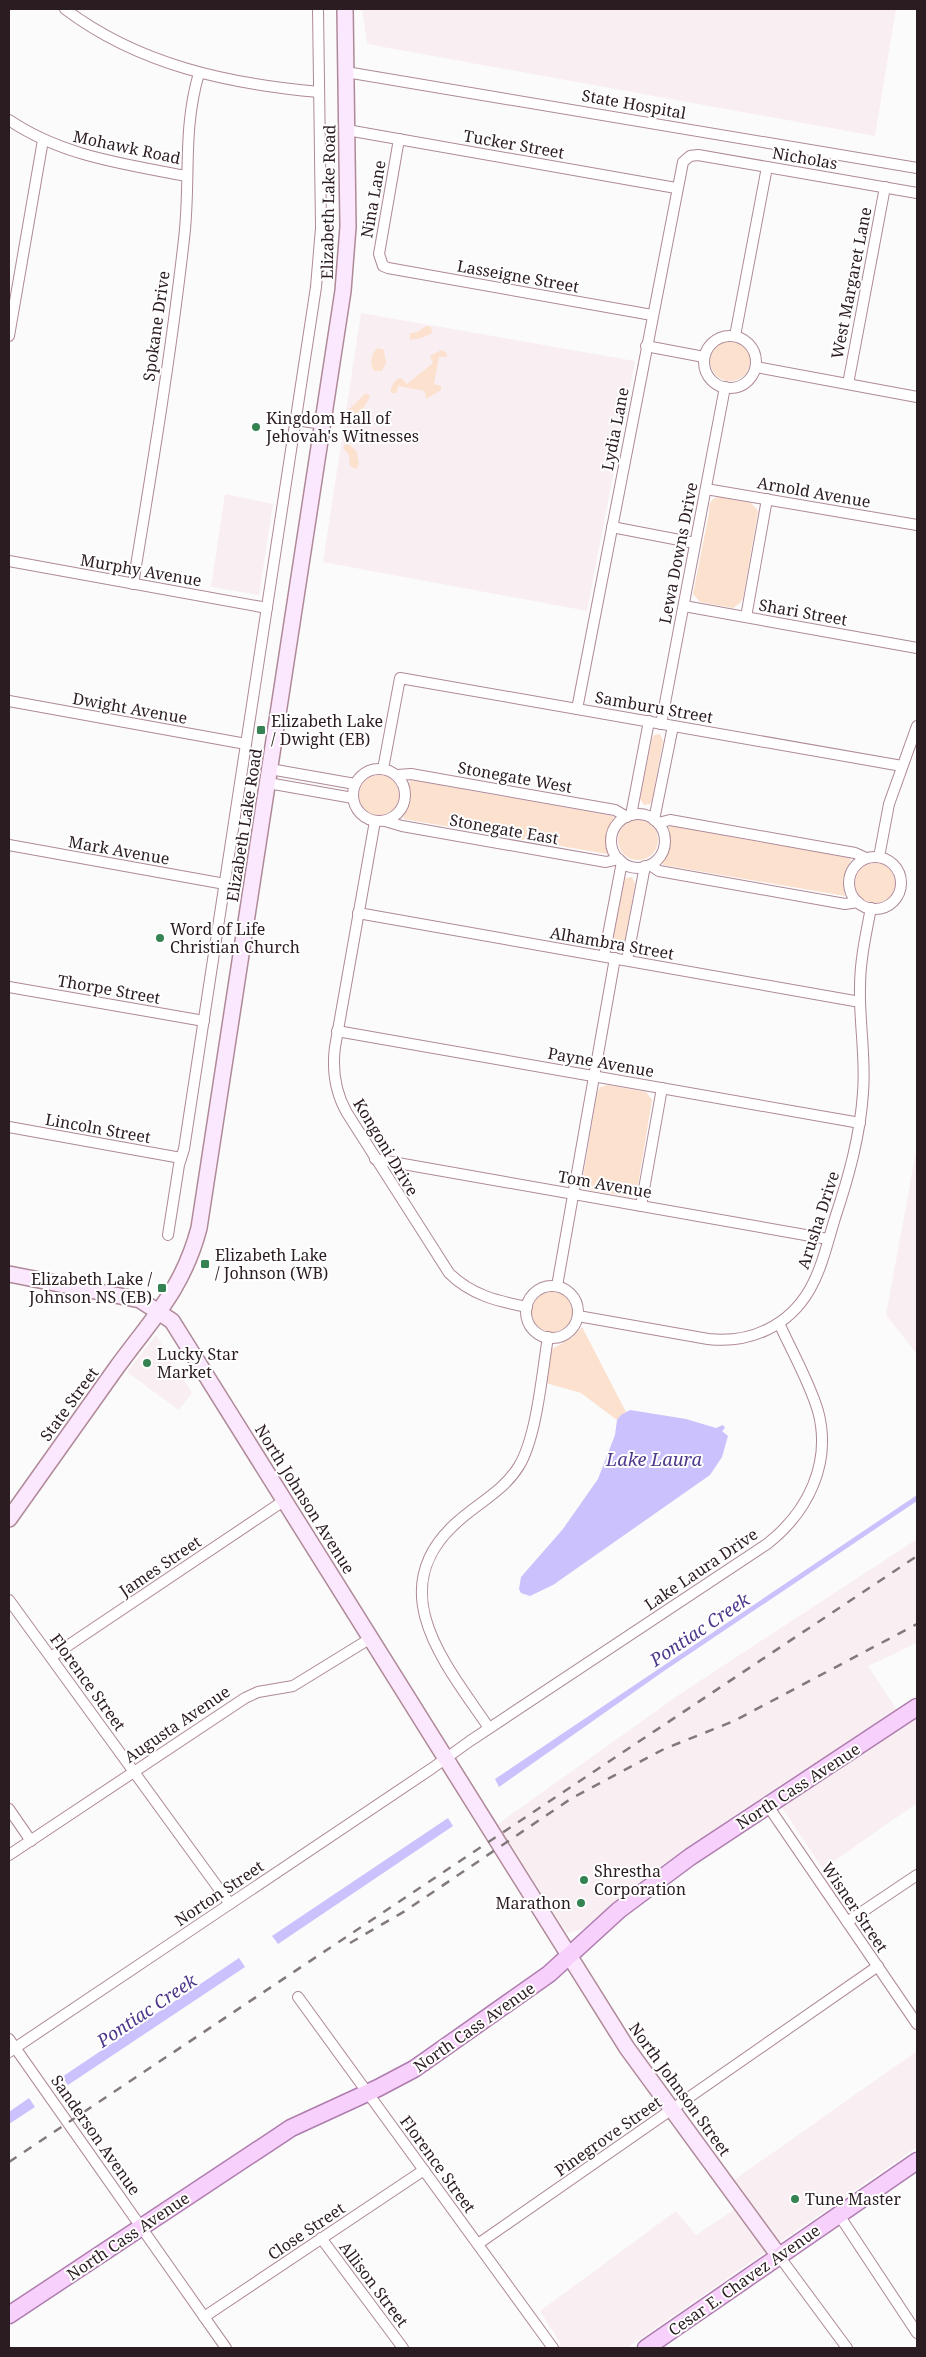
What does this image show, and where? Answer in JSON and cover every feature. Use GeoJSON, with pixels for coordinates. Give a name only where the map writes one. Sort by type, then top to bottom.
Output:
{"type":"FeatureCollection","features":[{"type":"Feature","properties":{"kind":"main road","name":"Elizabeth Lake Road"},"geometry":{"type":"LineString","coordinates":[[160,1312],[182,1276],[199,1228],[345,274],[348,227],[345,9]]}},
{"type":"Feature","properties":{"kind":"main road","name":"North Johnson Avenue"},"geometry":{"type":"LineString","coordinates":[[9,1274],[140,1300],[172,1321],[499,1842]]}},
{"type":"Feature","properties":{"kind":"main road","name":"State Street"},"geometry":{"type":"LineString","coordinates":[[9,1517],[144,1329],[160,1312]]}},
{"type":"Feature","properties":{"kind":"main road","name":"North Cass Avenue"},"geometry":{"type":"LineString","coordinates":[[9,2315],[290,2128],[414,2069],[533,1986],[634,1898],[690,1857],[917,1707]]}},
{"type":"Feature","properties":{"kind":"main road","name":"North Johnson Street"},"geometry":{"type":"LineString","coordinates":[[499,1842],[627,2048],[779,2256]]}},
{"type":"Feature","properties":{"kind":"main road","name":"Cesar E. Chavez Avenue"},"geometry":{"type":"LineString","coordinates":[[646,2348],[917,2161]]}},
{"type":"Feature","properties":{"kind":"street"},"geometry":{"type":"LineString","coordinates":[[65,9],[131,47],[199,73],[246,84],[319,92]]}},
{"type":"Feature","properties":{"kind":"street","name":"Elizabeth Lake Road"},"geometry":{"type":"LineString","coordinates":[[168,1235],[204,1022],[318,271],[320,228],[318,9]]}},
{"type":"Feature","properties":{"kind":"street","name":"State Hospital"},"geometry":{"type":"LineString","coordinates":[[346,72],[917,168]]}},
{"type":"Feature","properties":{"kind":"street","name":"Spokane Drive"},"geometry":{"type":"LineString","coordinates":[[133,584],[184,238],[189,115],[199,73]]}},
{"type":"Feature","properties":{"kind":"street","name":"Mohawk Road"},"geometry":{"type":"LineString","coordinates":[[9,120],[43,140],[86,156],[186,176]]}},
{"type":"Feature","properties":{"kind":"street","name":"Tucker Street"},"geometry":{"type":"LineString","coordinates":[[347,130],[676,188]]}},
{"type":"Feature","properties":{"kind":"street","name":"Nina Lane"},"geometry":{"type":"LineString","coordinates":[[381,264],[379,254],[399,139]]}},
{"type":"Feature","properties":{"kind":"street"},"geometry":{"type":"LineString","coordinates":[[9,336],[43,140]]}},
{"type":"Feature","properties":{"kind":"street","name":"Nicholas"},"geometry":{"type":"LineString","coordinates":[[687,158],[698,155],[917,193]]}},
{"type":"Feature","properties":{"kind":"street","name":"Lydia Lane"},"geometry":{"type":"LineString","coordinates":[[577,709],[676,188],[681,165],[687,158]]}},
{"type":"Feature","properties":{"kind":"street"},"geometry":{"type":"LineString","coordinates":[[735,336],[767,167]]}},
{"type":"Feature","properties":{"kind":"street","name":"West Margaret Lane"},"geometry":{"type":"LineString","coordinates":[[848,384],[885,187]]}},
{"type":"Feature","properties":{"kind":"street","name":"Lasseigne Street"},"geometry":{"type":"LineString","coordinates":[[381,264],[388,268],[652,315]]}},
{"type":"Feature","properties":{"kind":"street"},"geometry":{"type":"LineString","coordinates":[[725,336],[735,336],[744,340],[752,347],[756,356],[756,367],[752,376],[745,383],[735,387],[725,387],[716,384],[708,376],[704,367],[704,357],[708,347],[715,340],[725,336]]}},
{"type":"Feature","properties":{"kind":"street"},"geometry":{"type":"LineString","coordinates":[[646,346],[704,357]]}},
{"type":"Feature","properties":{"kind":"street"},"geometry":{"type":"LineString","coordinates":[[756,367],[917,397]]}},
{"type":"Feature","properties":{"kind":"street","name":"Lewa Downs Drive"},"geometry":{"type":"LineString","coordinates":[[661,724],[725,387]]}},
{"type":"Feature","properties":{"kind":"street"},"geometry":{"type":"LineString","coordinates":[[296,420],[323,424]]}},
{"type":"Feature","properties":{"kind":"street","name":"Arnold Avenue"},"geometry":{"type":"LineString","coordinates":[[706,489],[917,525]]}},
{"type":"Feature","properties":{"kind":"street"},"geometry":{"type":"LineString","coordinates":[[746,617],[767,499]]}},
{"type":"Feature","properties":{"kind":"street"},"geometry":{"type":"LineString","coordinates":[[612,527],[695,543]]}},
{"type":"Feature","properties":{"kind":"street","name":"Murphy Avenue"},"geometry":{"type":"LineString","coordinates":[[9,561],[267,608]]}},
{"type":"Feature","properties":{"kind":"street","name":"Shari Street"},"geometry":{"type":"LineString","coordinates":[[684,606],[917,648]]}},
{"type":"Feature","properties":{"kind":"street","name":"Samburu Street"},"geometry":{"type":"LineString","coordinates":[[383,769],[400,678],[902,766]]}},
{"type":"Feature","properties":{"kind":"street","name":"Dwight Avenue"},"geometry":{"type":"LineString","coordinates":[[9,701],[246,744]]}},
{"type":"Feature","properties":{"kind":"street"},"geometry":{"type":"LineString","coordinates":[[629,816],[649,721]]}},
{"type":"Feature","properties":{"kind":"street"},"geometry":{"type":"LineString","coordinates":[[656,822],[673,726]]}},
{"type":"Feature","properties":{"kind":"street"},"geometry":{"type":"LineString","coordinates":[[879,857],[888,812],[917,726]]}},
{"type":"Feature","properties":{"kind":"street"},"geometry":{"type":"LineString","coordinates":[[383,769],[397,775],[404,785],[405,801],[399,812],[386,821],[375,821],[361,814],[353,798],[355,784],[367,772],[383,769]]}},
{"type":"Feature","properties":{"kind":"street","name":"Stonegate West"},"geometry":{"type":"LineString","coordinates":[[397,775],[411,774],[615,810],[629,816]]}},
{"type":"Feature","properties":{"kind":"street"},"geometry":{"type":"LineString","coordinates":[[269,776],[355,784]]}},
{"type":"Feature","properties":{"kind":"street"},"geometry":{"type":"LineString","coordinates":[[269,776],[353,798]]}},
{"type":"Feature","properties":{"kind":"street"},"geometry":{"type":"LineString","coordinates":[[627,960],[647,866],[659,857],[664,846],[664,834],[656,822],[644,815],[629,816],[617,825],[612,836],[613,848],[620,861],[633,867],[647,866],[659,871],[845,904],[858,902]]}},
{"type":"Feature","properties":{"kind":"street"},"geometry":{"type":"LineString","coordinates":[[656,822],[670,820],[855,853],[866,858],[879,857],[894,865],[899,872],[901,885],[899,893],[891,903],[879,908],[871,908],[858,902],[851,891],[850,880],[854,867],[866,858]]}},
{"type":"Feature","properties":{"kind":"street","name":"Kongoni Drive"},"geometry":{"type":"LineString","coordinates":[[375,821],[337,1031],[333,1063],[338,1094],[346,1113],[437,1257],[454,1278],[488,1299],[527,1307]]}},
{"type":"Feature","properties":{"kind":"street","name":"Stonegate East"},"geometry":{"type":"LineString","coordinates":[[386,821],[402,826],[606,862],[620,861]]}},
{"type":"Feature","properties":{"kind":"street","name":"Mark Avenue"},"geometry":{"type":"LineString","coordinates":[[9,845],[225,884]]}},
{"type":"Feature","properties":{"kind":"street"},"geometry":{"type":"LineString","coordinates":[[604,956],[620,861]]}},
{"type":"Feature","properties":{"kind":"street","name":"Arusha Drive"},"geometry":{"type":"LineString","coordinates":[[578,1316],[718,1340],[750,1337],[779,1323],[799,1306],[811,1289],[828,1239],[851,1169],[860,1123],[864,1068],[860,1002],[861,967],[871,908]]}},
{"type":"Feature","properties":{"kind":"street","name":"Alhambra Street"},"geometry":{"type":"LineString","coordinates":[[358,913],[860,1002]]}},
{"type":"Feature","properties":{"kind":"street"},"geometry":{"type":"LineString","coordinates":[[557,1286],[615,958]]}},
{"type":"Feature","properties":{"kind":"street","name":"Thorpe Street"},"geometry":{"type":"LineString","coordinates":[[9,987],[204,1022]]}},
{"type":"Feature","properties":{"kind":"street","name":"Payne Avenue"},"geometry":{"type":"LineString","coordinates":[[337,1031],[860,1123]]}},
{"type":"Feature","properties":{"kind":"street"},"geometry":{"type":"LineString","coordinates":[[641,1206],[662,1088]]}},
{"type":"Feature","properties":{"kind":"street","name":"Lincoln Street"},"geometry":{"type":"LineString","coordinates":[[9,1127],[181,1158]]}},
{"type":"Feature","properties":{"kind":"street","name":"Tom Avenue"},"geometry":{"type":"LineString","coordinates":[[376,1159],[828,1239]]}},
{"type":"Feature","properties":{"kind":"street"},"geometry":{"type":"LineString","coordinates":[[557,1286],[568,1291],[574,1297],[578,1316],[575,1324],[567,1333],[548,1337],[531,1327],[527,1307],[538,1290],[557,1286]]}},
{"type":"Feature","properties":{"kind":"street","name":"Lake Laura Drive"},"geometry":{"type":"LineString","coordinates":[[446,1758],[766,1544],[786,1528],[799,1512],[812,1490],[819,1468],[821,1431],[814,1400],[779,1323]]}},
{"type":"Feature","properties":{"kind":"street"},"geometry":{"type":"LineString","coordinates":[[489,1728],[431,1638],[423,1610],[424,1582],[430,1559],[443,1537],[458,1521],[503,1486],[521,1462],[530,1439],[548,1337]]}},
{"type":"Feature","properties":{"kind":"street","name":"James Street"},"geometry":{"type":"LineString","coordinates":[[51,1657],[285,1500]]}},
{"type":"Feature","properties":{"kind":"street","name":"Florence Street"},"geometry":{"type":"LineString","coordinates":[[9,1600],[230,1904]]}},
{"type":"Feature","properties":{"kind":"street","name":"Augusta Avenue"},"geometry":{"type":"LineString","coordinates":[[9,1855],[245,1698],[258,1692],[293,1686],[371,1638]]}},
{"type":"Feature","properties":{"kind":"street","name":"Norton Street"},"geometry":{"type":"LineString","coordinates":[[12,2050],[446,1758]]}},
{"type":"Feature","properties":{"kind":"street","name":"Wisner Street"},"geometry":{"type":"LineString","coordinates":[[768,1806],[917,2024]]}},
{"type":"Feature","properties":{"kind":"street"},"geometry":{"type":"LineString","coordinates":[[9,1809],[31,1840]]}},
{"type":"Feature","properties":{"kind":"street"},"geometry":{"type":"LineString","coordinates":[[847,1922],[917,1875]]}},
{"type":"Feature","properties":{"kind":"street","name":"Pinegrove Street"},"geometry":{"type":"LineString","coordinates":[[478,2244],[878,1966]]}},
{"type":"Feature","properties":{"kind":"street","name":"Florence Street"},"geometry":{"type":"LineString","coordinates":[[298,1997],[554,2348]]}},
{"type":"Feature","properties":{"kind":"street","name":"Sanderson Avenue"},"geometry":{"type":"LineString","coordinates":[[9,2039],[12,2050],[141,2227],[226,2348]]}},
{"type":"Feature","properties":{"kind":"street","name":"Close Street"},"geometry":{"type":"LineString","coordinates":[[204,2316],[424,2170]]}},
{"type":"Feature","properties":{"kind":"street"},"geometry":{"type":"LineString","coordinates":[[839,2215],[917,2333]]}},
{"type":"Feature","properties":{"kind":"street","name":"Allison Street"},"geometry":{"type":"LineString","coordinates":[[321,2238],[403,2348]]}},
{"type":"Feature","properties":{"kind":"street","name":"North Johnson Street"},"geometry":{"type":"LineString","coordinates":[[779,2256],[847,2348]]}},
{"type":"Feature","properties":{"kind":"shaded area"},"geometry":{"type":"Polygon","coordinates":[[[362,9],[896,9],[875,136],[367,44],[362,9]]]}},
{"type":"Feature","properties":{"kind":"shaded area"},"geometry":{"type":"Polygon","coordinates":[[[361,313],[635,361],[587,611],[323,562],[361,313]]]}},
{"type":"Feature","properties":{"kind":"shaded area"},"geometry":{"type":"Polygon","coordinates":[[[426,326],[431,327],[432,333],[422,338],[410,340],[410,333],[418,332],[426,326]]]}},
{"type":"Feature","properties":{"kind":"shaded area"},"geometry":{"type":"Polygon","coordinates":[[[726,341],[734,341],[741,344],[747,350],[750,361],[747,372],[741,378],[734,381],[726,381],[719,378],[713,372],[710,365],[710,357],[713,350],[719,344],[726,341]]]}},
{"type":"Feature","properties":{"kind":"shaded area"},"geometry":{"type":"Polygon","coordinates":[[[378,348],[384,350],[386,363],[382,371],[374,371],[371,362],[372,356],[378,348]]]}},
{"type":"Feature","properties":{"kind":"shaded area"},"geometry":{"type":"Polygon","coordinates":[[[441,350],[446,352],[447,355],[446,357],[439,357],[434,384],[441,386],[441,390],[426,399],[425,391],[398,386],[397,393],[391,393],[392,386],[397,379],[401,378],[407,384],[433,363],[430,356],[441,350]]]}},
{"type":"Feature","properties":{"kind":"shaded area"},"geometry":{"type":"Polygon","coordinates":[[[366,393],[370,396],[362,409],[353,414],[349,413],[348,410],[366,393]]]}},
{"type":"Feature","properties":{"kind":"shaded area"},"geometry":{"type":"Polygon","coordinates":[[[345,444],[350,445],[357,452],[359,465],[356,469],[350,466],[349,455],[343,448],[345,444]]]}},
{"type":"Feature","properties":{"kind":"shaded area"},"geometry":{"type":"Polygon","coordinates":[[[225,494],[273,504],[259,595],[211,587],[225,494]]]}},
{"type":"Feature","properties":{"kind":"shaded area"},"geometry":{"type":"Polygon","coordinates":[[[719,497],[751,503],[758,511],[743,598],[733,608],[700,602],[693,594],[711,501],[719,497]]]}},
{"type":"Feature","properties":{"kind":"shaded area"},"geometry":{"type":"Polygon","coordinates":[[[660,734],[663,741],[652,800],[650,804],[644,805],[640,799],[652,739],[654,735],[660,734]]]}},
{"type":"Feature","properties":{"kind":"shaded area"},"geometry":{"type":"Polygon","coordinates":[[[379,775],[390,778],[396,784],[399,795],[396,806],[390,812],[379,815],[368,812],[362,806],[359,795],[362,784],[368,778],[379,775]]]}},
{"type":"Feature","properties":{"kind":"shaded area"},"geometry":{"type":"Polygon","coordinates":[[[411,780],[613,816],[614,819],[606,834],[607,854],[404,819],[403,817],[411,801],[409,782],[411,780]]]}},
{"type":"Feature","properties":{"kind":"shaded area"},"geometry":{"type":"Polygon","coordinates":[[[638,820],[652,826],[658,840],[652,854],[638,860],[624,854],[618,840],[624,826],[638,820]]]}},
{"type":"Feature","properties":{"kind":"shaded area"},"geometry":{"type":"Polygon","coordinates":[[[670,826],[850,858],[851,861],[844,877],[845,896],[663,865],[662,862],[670,847],[668,828],[670,826]]]}},
{"type":"Feature","properties":{"kind":"shaded area"},"geometry":{"type":"Polygon","coordinates":[[[875,863],[889,869],[895,883],[889,897],[875,903],[861,897],[855,883],[861,869],[875,863]]]}},
{"type":"Feature","properties":{"kind":"shaded area"},"geometry":{"type":"Polygon","coordinates":[[[632,877],[635,884],[624,944],[618,948],[613,946],[613,940],[624,882],[626,878],[632,877]]]}},
{"type":"Feature","properties":{"kind":"shaded area"},"geometry":{"type":"Polygon","coordinates":[[[608,1085],[646,1092],[652,1100],[637,1191],[630,1197],[590,1190],[582,1183],[597,1094],[600,1087],[608,1085]]]}},
{"type":"Feature","properties":{"kind":"shaded area"},"geometry":{"type":"Polygon","coordinates":[[[917,1146],[917,1354],[886,1315],[917,1146]]]}},
{"type":"Feature","properties":{"kind":"shaded area"},"geometry":{"type":"Polygon","coordinates":[[[552,1292],[566,1298],[572,1312],[566,1326],[552,1332],[538,1326],[532,1312],[538,1298],[552,1292]]]}},
{"type":"Feature","properties":{"kind":"shaded area"},"geometry":{"type":"Polygon","coordinates":[[[582,1327],[626,1412],[617,1420],[581,1393],[546,1383],[552,1349],[573,1337],[582,1327]]]}},
{"type":"Feature","properties":{"kind":"shaded area"},"geometry":{"type":"Polygon","coordinates":[[[156,1335],[192,1393],[179,1410],[127,1372],[156,1335]]]}},
{"type":"Feature","properties":{"kind":"shaded area"},"geometry":{"type":"Polygon","coordinates":[[[917,1539],[917,1643],[868,1666],[897,1710],[669,1862],[618,1899],[587,1928],[567,1933],[515,1853],[508,1857],[491,1829],[683,1692],[917,1539]]]}},
{"type":"Feature","properties":{"kind":"shaded area"},"geometry":{"type":"Polygon","coordinates":[[[917,1715],[917,1803],[823,1869],[780,1805],[917,1715]]]}},
{"type":"Feature","properties":{"kind":"shaded area"},"geometry":{"type":"Polygon","coordinates":[[[917,2051],[917,2147],[627,2348],[556,2348],[561,2344],[540,2311],[676,2211],[696,2235],[732,2211],[746,2195],[734,2180],[917,2051]]]}},
{"type":"Feature","properties":{"kind":"water","name":"Lake Laura"},"geometry":{"type":"Polygon","coordinates":[[[630,1410],[686,1419],[716,1428],[723,1425],[725,1428],[722,1431],[728,1436],[722,1457],[710,1475],[553,1585],[530,1596],[521,1593],[519,1589],[521,1577],[563,1529],[598,1479],[615,1435],[617,1420],[621,1415],[630,1410]]]}},
{"type":"Feature","properties":{"kind":"water"},"geometry":{"type":"Polygon","coordinates":[[[917,1495],[917,1501],[664,1671],[499,1787],[495,1779],[917,1495]]]}},
{"type":"Feature","properties":{"kind":"water"},"geometry":{"type":"Polygon","coordinates":[[[448,1818],[453,1826],[278,1944],[272,1936],[448,1818]]]}},
{"type":"Feature","properties":{"kind":"water"},"geometry":{"type":"Polygon","coordinates":[[[239,1958],[245,1967],[68,2085],[62,2077],[239,1958]]]}},
{"type":"Feature","properties":{"kind":"water"},"geometry":{"type":"Polygon","coordinates":[[[29,2098],[35,2107],[9,2124],[9,2112],[29,2098]]]}},
{"type":"Feature","properties":{"kind":"railway"},"geometry":{"type":"LineString","coordinates":[[9,2162],[917,1556]]}},
{"type":"Feature","properties":{"kind":"railway"},"geometry":{"type":"LineString","coordinates":[[350,1943],[405,1911],[572,1798],[664,1749],[734,1721],[917,1624]]}},
{"type":"Feature","properties":{"kind":"place","name":"Kingdom Hall of Jehovah's Witnesses"},"geometry":{"type":"Point","coordinates":[256,427]}},
{"type":"Feature","properties":{"kind":"place","name":"Elizabeth Lake / Dwight (EB)"},"geometry":{"type":"Point","coordinates":[261,730]}},
{"type":"Feature","properties":{"kind":"place","name":"Word of Life Christian Church"},"geometry":{"type":"Point","coordinates":[160,938]}},
{"type":"Feature","properties":{"kind":"place","name":"Elizabeth Lake / Johnson (WB)"},"geometry":{"type":"Point","coordinates":[205,1264]}},
{"type":"Feature","properties":{"kind":"place","name":"Elizabeth Lake / Johnson NS (EB)"},"geometry":{"type":"Point","coordinates":[162,1288]}},
{"type":"Feature","properties":{"kind":"place","name":"Lucky Star Market"},"geometry":{"type":"Point","coordinates":[147,1363]}},
{"type":"Feature","properties":{"kind":"place","name":"Shrestha Corporation"},"geometry":{"type":"Point","coordinates":[584,1880]}},
{"type":"Feature","properties":{"kind":"place","name":"Marathon"},"geometry":{"type":"Point","coordinates":[581,1903]}},
{"type":"Feature","properties":{"kind":"place","name":"Tune Master"},"geometry":{"type":"Point","coordinates":[795,2199]}},
{"type":"Feature","properties":{"kind":"water label","name":"Pontiac Creek"},"geometry":{"type":"Point","coordinates":[700,1630]}},
{"type":"Feature","properties":{"kind":"water label","name":"Pontiac Creek"},"geometry":{"type":"Point","coordinates":[147,2011]}}]}
